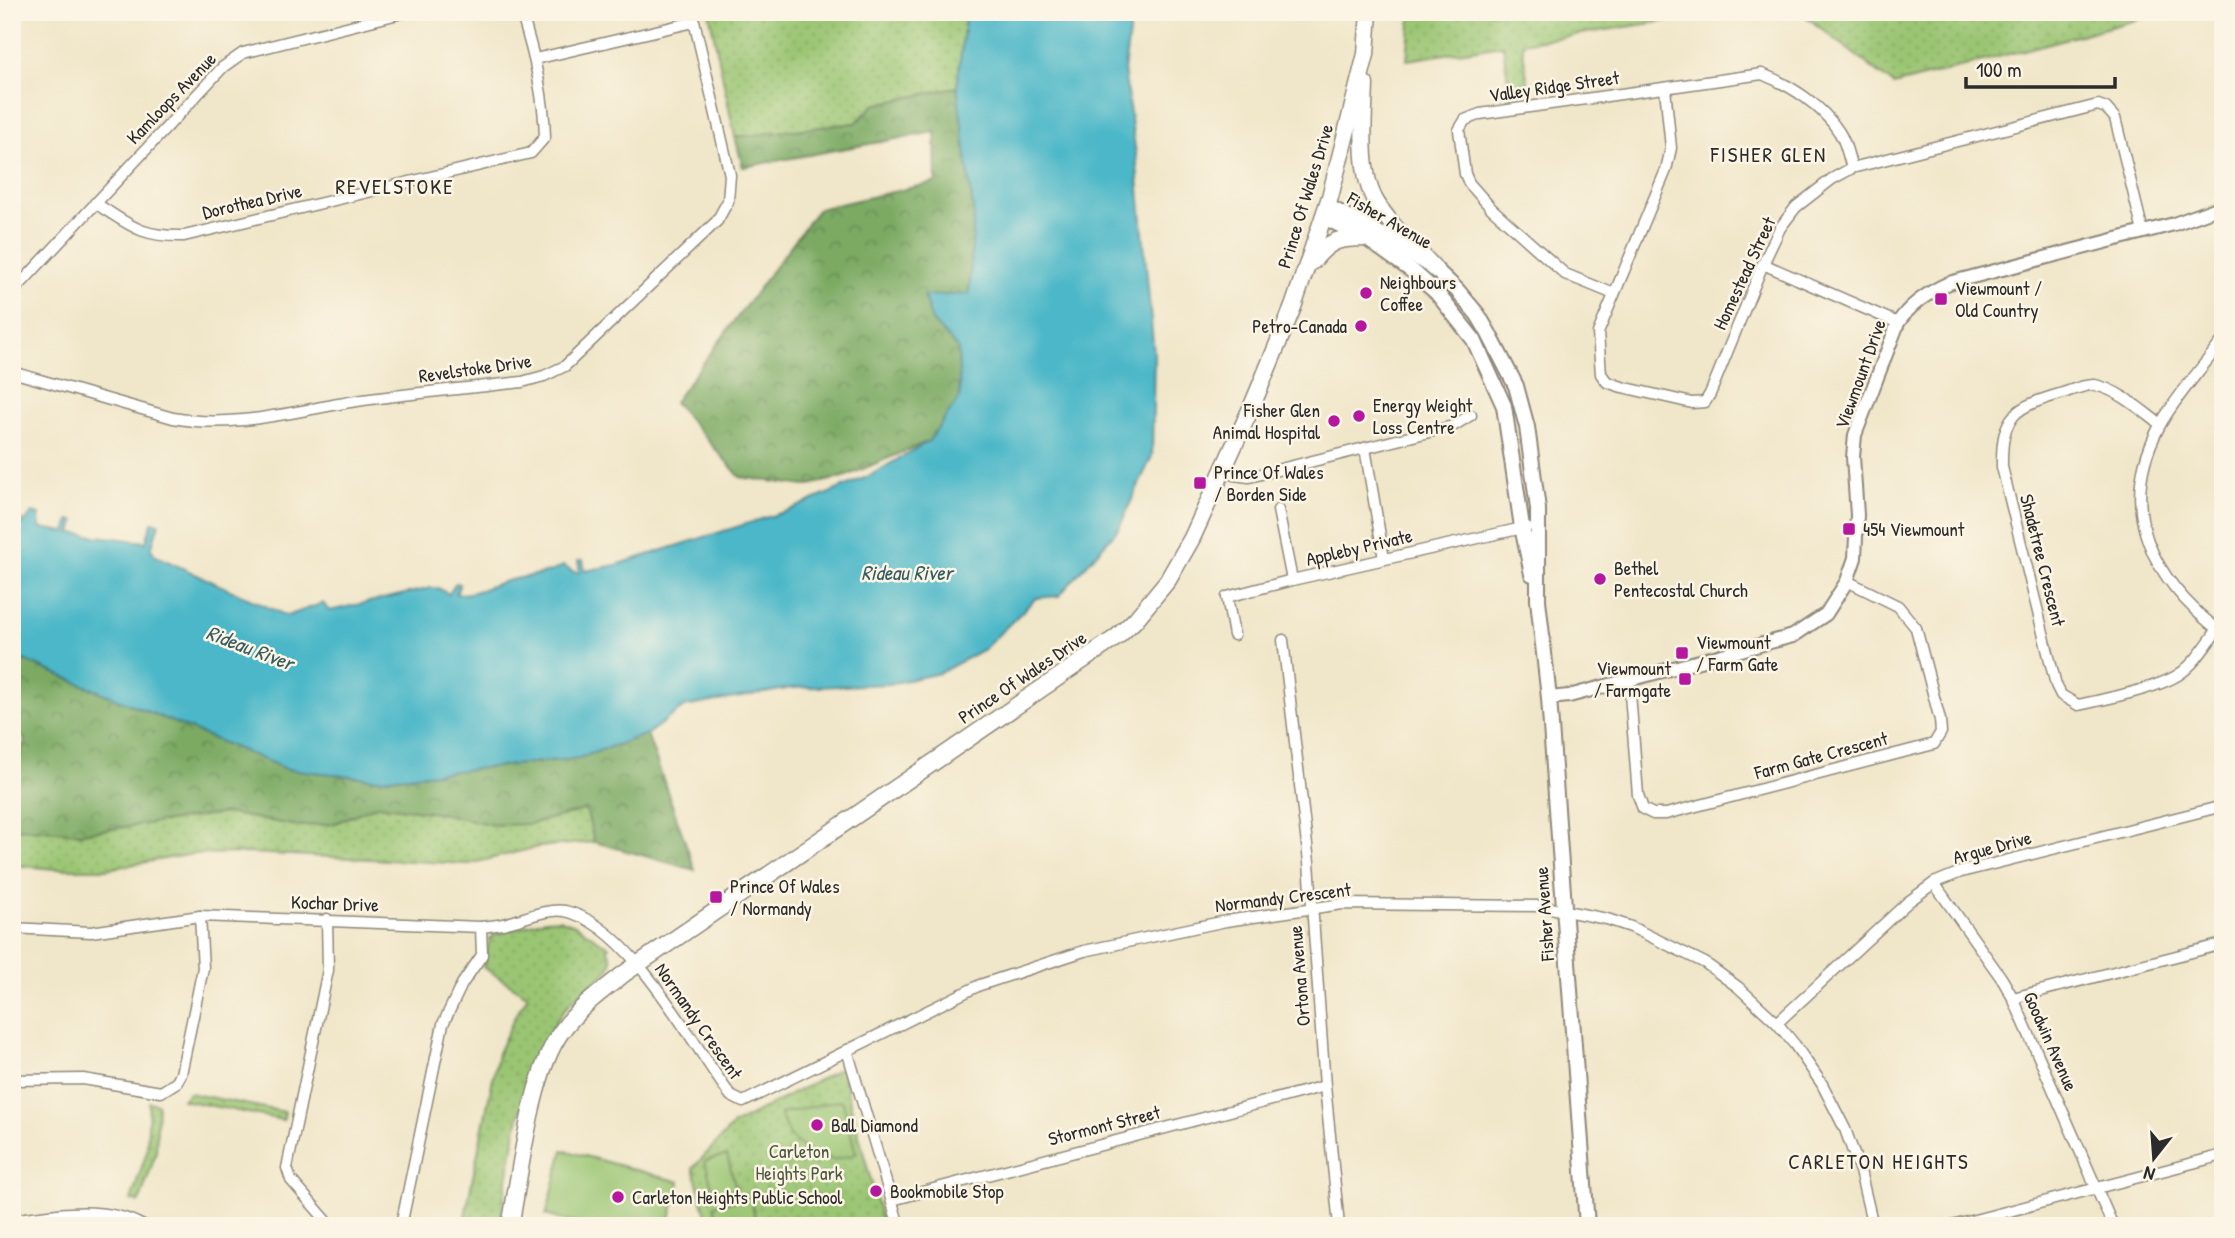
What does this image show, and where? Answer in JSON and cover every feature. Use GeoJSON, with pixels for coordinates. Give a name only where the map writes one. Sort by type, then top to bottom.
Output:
{"type":"FeatureCollection","features":[{"type":"Feature","properties":{"kind":"main road","name":"Prince Of Wales Drive"},"geometry":{"type":"LineString","coordinates":[[510,1226],[533,1105],[549,1053],[560,1033],[594,996],[1117,638],[1168,580],[1192,538],[1252,406],[1307,268],[1326,211],[1366,54],[1369,12]]}},
{"type":"Feature","properties":{"kind":"main road"},"geometry":{"type":"LineString","coordinates":[[1366,54],[1367,182],[1386,216],[1434,268]]}},
{"type":"Feature","properties":{"kind":"main road","name":"Fisher Avenue"},"geometry":{"type":"LineString","coordinates":[[1326,211],[1411,270],[1436,292],[1474,340],[1504,406],[1522,527],[1538,600],[1549,698],[1587,1226]]}},
{"type":"Feature","properties":{"kind":"main road","name":"Fisher Avenue"},"geometry":{"type":"LineString","coordinates":[[1326,211],[1382,235],[1434,268],[1478,315],[1488,332],[1516,386],[1527,427],[1538,525],[1538,600]]}},
{"type":"Feature","properties":{"kind":"main road"},"geometry":{"type":"LineString","coordinates":[[1307,268],[1321,250],[1335,240],[1367,238]]}},
{"type":"Feature","properties":{"kind":"main road"},"geometry":{"type":"LineString","coordinates":[[1474,340],[1488,332]]}},
{"type":"Feature","properties":{"kind":"street","name":"Kamloops Avenue"},"geometry":{"type":"LineString","coordinates":[[12,293],[215,75],[243,53],[406,12]]}},
{"type":"Feature","properties":{"kind":"street"},"geometry":{"type":"LineString","coordinates":[[521,12],[535,59],[693,17]]}},
{"type":"Feature","properties":{"kind":"street","name":"Revelstoke Drive"},"geometry":{"type":"LineString","coordinates":[[12,372],[197,423],[242,421],[363,400],[522,382],[565,366],[717,221],[728,201],[730,176],[693,17]]}},
{"type":"Feature","properties":{"kind":"street"},"geometry":{"type":"LineString","coordinates":[[2223,51],[2223,64]]}},
{"type":"Feature","properties":{"kind":"street","name":"Dorothea Drive"},"geometry":{"type":"LineString","coordinates":[[95,202],[136,230],[160,237],[184,236],[531,153],[545,137],[545,114],[535,59]]}},
{"type":"Feature","properties":{"kind":"street","name":"Valley Ridge Street"},"geometry":{"type":"LineString","coordinates":[[1614,294],[1565,274],[1491,208],[1469,183],[1465,174],[1459,130],[1465,120],[1480,114],[1762,74],[1783,82],[1828,116],[1841,135],[1852,168]]}},
{"type":"Feature","properties":{"kind":"street","name":"Homestead Street"},"geometry":{"type":"LineString","coordinates":[[1665,88],[1671,148],[1665,170],[1598,333],[1601,374],[1607,382],[1622,387],[1705,402],[1780,228],[1796,206],[1832,178],[1852,168],[2098,105],[2106,108],[2115,118],[2143,232]]}},
{"type":"Feature","properties":{"kind":"street","name":"Viewmount Drive"},"geometry":{"type":"LineString","coordinates":[[1549,698],[1569,696],[1629,681],[1793,636],[1826,614],[1847,581],[1855,558],[1855,435],[1898,323],[1920,299],[1949,283],[2174,224],[2222,207]]}},
{"type":"Feature","properties":{"kind":"street"},"geometry":{"type":"LineString","coordinates":[[1763,264],[1898,323]]}},
{"type":"Feature","properties":{"kind":"street"},"geometry":{"type":"LineString","coordinates":[[2220,631],[2189,602],[2162,569],[2150,549],[2139,507],[2141,478],[2149,447],[2160,424],[2223,340]]}},
{"type":"Feature","properties":{"kind":"street","name":"Shadetree Crescent"},"geometry":{"type":"LineString","coordinates":[[2160,424],[2115,392],[2092,384],[2030,402],[2012,415],[2001,443],[2001,467],[2056,685],[2062,695],[2078,705],[2158,684],[2178,675],[2196,660],[2220,631]]}},
{"type":"Feature","properties":{"kind":"street"},"geometry":{"type":"LineString","coordinates":[[1223,469],[1234,475],[1249,477],[1453,426],[1471,415]]}},
{"type":"Feature","properties":{"kind":"street"},"geometry":{"type":"LineString","coordinates":[[1365,448],[1384,559]]}},
{"type":"Feature","properties":{"kind":"street"},"geometry":{"type":"LineString","coordinates":[[1278,510],[1292,580]]}},
{"type":"Feature","properties":{"kind":"street","name":"Appleby Private"},"geometry":{"type":"LineString","coordinates":[[1234,635],[1227,597],[1538,525]]}},
{"type":"Feature","properties":{"kind":"street","name":"Farm Gate Crescent"},"geometry":{"type":"LineString","coordinates":[[1629,681],[1638,795],[1643,809],[1653,814],[1666,814],[1934,744],[1941,732],[1940,720],[1916,628],[1898,606],[1847,581]]}},
{"type":"Feature","properties":{"kind":"street","name":"Ortona Avenue"},"geometry":{"type":"LineString","coordinates":[[1283,640],[1309,862],[1325,1087],[1339,1226]]}},
{"type":"Feature","properties":{"kind":"street","name":"Argue Drive"},"geometry":{"type":"LineString","coordinates":[[1777,1023],[1908,902],[1934,883],[1961,872],[2223,806]]}},
{"type":"Feature","properties":{"kind":"street","name":"Goodwin Avenue"},"geometry":{"type":"LineString","coordinates":[[1934,883],[2014,998],[2113,1226]]}},
{"type":"Feature","properties":{"kind":"street","name":"Normandy Crescent"},"geometry":{"type":"LineString","coordinates":[[639,964],[726,1090],[737,1101],[743,1102],[981,985],[1084,951],[1226,921],[1342,904],[1540,906],[1563,910],[1631,927],[1705,963],[1738,987],[1777,1023],[1822,1084],[1845,1129],[1860,1171],[1873,1226]]}},
{"type":"Feature","properties":{"kind":"street","name":"Kochar Drive"},"geometry":{"type":"LineString","coordinates":[[12,928],[91,932],[200,916],[481,927],[563,911],[598,928],[639,964]]}},
{"type":"Feature","properties":{"kind":"street"},"geometry":{"type":"LineString","coordinates":[[12,1080],[83,1079],[161,1091],[177,1082],[181,1074],[203,968],[200,916]]}},
{"type":"Feature","properties":{"kind":"street"},"geometry":{"type":"LineString","coordinates":[[327,919],[328,970],[287,1168],[291,1180],[331,1226]]}},
{"type":"Feature","properties":{"kind":"street"},"geometry":{"type":"LineString","coordinates":[[401,1226],[443,1024],[462,984],[482,955],[481,927]]}},
{"type":"Feature","properties":{"kind":"street"},"geometry":{"type":"LineString","coordinates":[[2014,998],[2223,944]]}},
{"type":"Feature","properties":{"kind":"street"},"geometry":{"type":"LineString","coordinates":[[847,1050],[899,1226]]}},
{"type":"Feature","properties":{"kind":"street","name":"Stormont Street"},"geometry":{"type":"LineString","coordinates":[[892,1200],[1325,1087]]}},
{"type":"Feature","properties":{"kind":"street"},"geometry":{"type":"LineString","coordinates":[[1952,1226],[2223,1155]]}},
{"type":"Feature","properties":{"kind":"street"},"geometry":{"type":"LineString","coordinates":[[12,1220],[55,1213],[89,1212],[142,1226]]}},
{"type":"Feature","properties":{"kind":"green space"},"geometry":{"type":"Polygon","coordinates":[[[709,12],[966,12],[957,87],[874,105],[856,123],[735,137],[709,12]]]}},
{"type":"Feature","properties":{"kind":"green space"},"geometry":{"type":"Polygon","coordinates":[[[1411,12],[1723,12],[1522,43],[1529,91],[1510,94],[1503,45],[1407,60],[1411,12]]]}},
{"type":"Feature","properties":{"kind":"green space"},"geometry":{"type":"Polygon","coordinates":[[[1800,12],[2152,12],[2143,18],[1894,85],[1800,12]]]}},
{"type":"Feature","properties":{"kind":"green space"},"geometry":{"type":"Polygon","coordinates":[[[957,87],[974,215],[969,294],[924,297],[932,321],[958,349],[960,397],[929,441],[844,477],[805,486],[740,477],[674,402],[818,209],[936,182],[935,132],[743,167],[735,137],[856,123],[874,105],[957,87]]]}},
{"type":"Feature","properties":{"kind":"green space"},"geometry":{"type":"Polygon","coordinates":[[[12,658],[18,658],[286,769],[378,779],[579,758],[647,734],[695,870],[594,842],[587,812],[584,810],[530,824],[493,825],[445,814],[377,805],[333,824],[298,826],[226,813],[81,833],[17,828],[11,795],[25,739],[12,731],[12,658]]]}},
{"type":"Feature","properties":{"kind":"green space"},"geometry":{"type":"Polygon","coordinates":[[[376,805],[445,814],[493,825],[530,824],[584,810],[587,812],[594,842],[538,847],[469,864],[249,853],[193,854],[106,869],[56,869],[12,865],[12,818],[18,828],[81,833],[227,813],[298,826],[333,824],[376,805]]]}},
{"type":"Feature","properties":{"kind":"green space"},"geometry":{"type":"Polygon","coordinates":[[[559,919],[575,925],[609,947],[607,949],[611,964],[604,974],[566,1007],[540,1052],[517,1125],[499,1226],[463,1226],[498,1053],[516,1014],[528,996],[483,967],[490,939],[495,934],[545,920],[559,919]]]}},
{"type":"Feature","properties":{"kind":"green space","name":"Carleton Heights Park"},"geometry":{"type":"Polygon","coordinates":[[[841,1068],[883,1226],[709,1226],[693,1168],[733,1125],[841,1068]]]}},
{"type":"Feature","properties":{"kind":"green space"},"geometry":{"type":"Polygon","coordinates":[[[189,1093],[285,1112],[283,1120],[182,1100],[189,1093]]]}},
{"type":"Feature","properties":{"kind":"green space","name":"Ball Diamond"},"geometry":{"type":"Polygon","coordinates":[[[840,1100],[843,1102],[856,1154],[834,1160],[808,1152],[789,1136],[780,1114],[840,1100]]]}},
{"type":"Feature","properties":{"kind":"green space"},"geometry":{"type":"Polygon","coordinates":[[[149,1102],[158,1104],[156,1153],[139,1203],[131,1200],[147,1151],[149,1102]]]}},
{"type":"Feature","properties":{"kind":"green space"},"geometry":{"type":"Polygon","coordinates":[[[563,1150],[680,1182],[668,1226],[584,1226],[546,1215],[563,1150]]]}},
{"type":"Feature","properties":{"kind":"green space"},"geometry":{"type":"Polygon","coordinates":[[[727,1155],[736,1189],[714,1195],[705,1161],[727,1155]]]}},
{"type":"Feature","properties":{"kind":"green space"},"geometry":{"type":"Polygon","coordinates":[[[750,1197],[757,1226],[719,1226],[714,1205],[750,1197]]]}},
{"type":"Feature","properties":{"kind":"water","name":"Rideau River"},"geometry":{"type":"Polygon","coordinates":[[[966,12],[1132,12],[1124,70],[1136,155],[1154,354],[1152,456],[1119,528],[1059,596],[1036,598],[984,649],[940,673],[889,684],[792,688],[684,707],[647,734],[579,758],[378,779],[286,769],[19,658],[12,658],[12,517],[22,520],[20,523],[24,524],[32,513],[39,515],[40,528],[66,532],[70,520],[75,521],[72,533],[146,542],[152,522],[159,523],[151,549],[156,556],[287,616],[323,603],[329,611],[431,588],[438,588],[449,594],[456,583],[460,584],[456,594],[470,593],[563,566],[580,572],[578,561],[583,560],[585,571],[616,565],[790,510],[869,476],[929,441],[960,397],[958,349],[932,321],[924,296],[969,294],[974,215],[957,87],[966,12]]]}},
{"type":"Feature","properties":{"kind":"place","name":"Neighbours Coffee"},"geometry":{"type":"Point","coordinates":[1366,293]}},
{"type":"Feature","properties":{"kind":"place","name":"Viewmount / Old Country"},"geometry":{"type":"Point","coordinates":[1941,299]}},
{"type":"Feature","properties":{"kind":"place","name":"Petro-Canada"},"geometry":{"type":"Point","coordinates":[1361,326]}},
{"type":"Feature","properties":{"kind":"place","name":"Energy Weight Loss Centre"},"geometry":{"type":"Point","coordinates":[1359,416]}},
{"type":"Feature","properties":{"kind":"place","name":"Fisher Glen Animal Hospital"},"geometry":{"type":"Point","coordinates":[1334,421]}},
{"type":"Feature","properties":{"kind":"place","name":"Prince Of Wales / Borden Side"},"geometry":{"type":"Point","coordinates":[1200,483]}},
{"type":"Feature","properties":{"kind":"place","name":"454 Viewmount"},"geometry":{"type":"Point","coordinates":[1849,529]}},
{"type":"Feature","properties":{"kind":"place","name":"Bethel Pentecostal Church"},"geometry":{"type":"Point","coordinates":[1600,579]}},
{"type":"Feature","properties":{"kind":"place","name":"Viewmount / Farm Gate"},"geometry":{"type":"Point","coordinates":[1682,653]}},
{"type":"Feature","properties":{"kind":"place","name":"Viewmount / Farmgate"},"geometry":{"type":"Point","coordinates":[1685,679]}},
{"type":"Feature","properties":{"kind":"place","name":"Prince Of Wales / Normandy"},"geometry":{"type":"Point","coordinates":[716,897]}},
{"type":"Feature","properties":{"kind":"place","name":"Ball Diamond"},"geometry":{"type":"Point","coordinates":[817,1125]}},
{"type":"Feature","properties":{"kind":"place","name":"Bookmobile Stop"},"geometry":{"type":"Point","coordinates":[876,1191]}},
{"type":"Feature","properties":{"kind":"place","name":"Carleton Heights Public School"},"geometry":{"type":"Point","coordinates":[618,1197]}},
{"type":"Feature","properties":{"kind":"district","name":"FISHER GLEN"},"geometry":{"type":"Point","coordinates":[1769,155]}},
{"type":"Feature","properties":{"kind":"district","name":"REVELSTOKE"},"geometry":{"type":"Point","coordinates":[395,187]}},
{"type":"Feature","properties":{"kind":"district","name":"CARLETON HEIGHTS"},"geometry":{"type":"Point","coordinates":[1879,1162]}}]}
